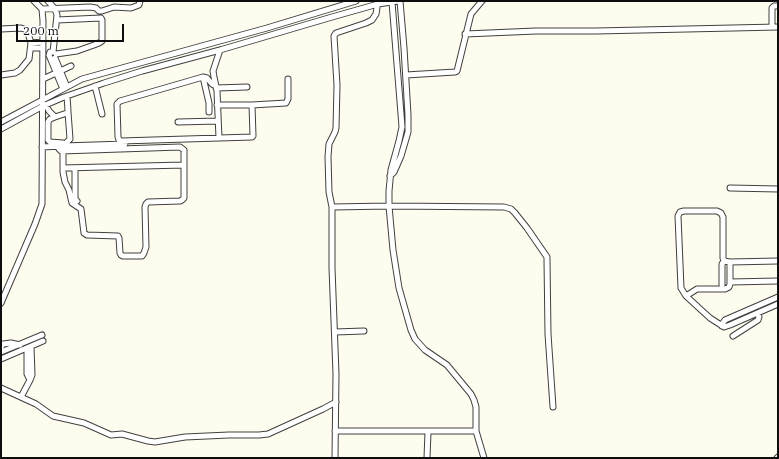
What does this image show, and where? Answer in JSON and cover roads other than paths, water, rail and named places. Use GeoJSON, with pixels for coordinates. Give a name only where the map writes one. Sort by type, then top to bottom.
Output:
{"type":"FeatureCollection","features":[{"type":"Feature","properties":{"kind":"street"},"geometry":{"type":"LineString","coordinates":[[1,303],[36,224],[42,204],[42,148],[45,106],[43,99],[43,21],[42,9],[34,1]]}},
{"type":"Feature","properties":{"kind":"street"},"geometry":{"type":"LineString","coordinates":[[48,1],[55,9],[57,15],[53,54],[58,72],[65,88]]}},
{"type":"Feature","properties":{"kind":"street"},"geometry":{"type":"LineString","coordinates":[[93,1],[93,7]]}},
{"type":"Feature","properties":{"kind":"street"},"geometry":{"type":"LineString","coordinates":[[111,1],[114,7]]}},
{"type":"Feature","properties":{"kind":"street"},"geometry":{"type":"LineString","coordinates":[[99,11],[114,7],[131,8],[139,5],[140,1]]}},
{"type":"Feature","properties":{"kind":"street"},"geometry":{"type":"LineString","coordinates":[[1,122],[82,79],[267,28],[356,1]]}},
{"type":"Feature","properties":{"kind":"street"},"geometry":{"type":"LineString","coordinates":[[1,129],[45,106],[95,86],[378,3],[396,1]]}},
{"type":"Feature","properties":{"kind":"street"},"geometry":{"type":"LineString","coordinates":[[390,176],[394,172],[401,156],[408,132],[406,75],[396,1]]}},
{"type":"Feature","properties":{"kind":"street"},"geometry":{"type":"LineString","coordinates":[[396,1],[402,127],[391,167],[389,206],[393,250],[399,288],[411,330],[416,339],[425,350],[447,366],[472,394],[476,407],[476,432],[484,458]]}},
{"type":"Feature","properties":{"kind":"street"},"geometry":{"type":"LineString","coordinates":[[406,75],[456,72],[472,12],[482,1]]}},
{"type":"Feature","properties":{"kind":"street"},"geometry":{"type":"LineString","coordinates":[[335,458],[336,374],[332,268],[332,207],[329,192],[328,150],[329,144],[335,132],[337,121],[337,85],[334,36],[336,33],[372,20],[376,14],[378,3]]}},
{"type":"Feature","properties":{"kind":"street"},"geometry":{"type":"LineString","coordinates":[[772,27],[772,8],[774,6],[778,6]]}},
{"type":"Feature","properties":{"kind":"street"},"geometry":{"type":"LineString","coordinates":[[31,45],[43,45],[53,54],[78,51],[102,41],[102,20],[99,11],[96,8],[42,9]]}},
{"type":"Feature","properties":{"kind":"street"},"geometry":{"type":"LineString","coordinates":[[57,20],[101,18]]}},
{"type":"Feature","properties":{"kind":"street"},"geometry":{"type":"LineString","coordinates":[[465,34],[536,31],[778,27]]}},
{"type":"Feature","properties":{"kind":"street"},"geometry":{"type":"LineString","coordinates":[[1,29],[21,28],[27,30],[31,45],[29,59],[20,70],[14,73],[1,75]]}},
{"type":"Feature","properties":{"kind":"street"},"geometry":{"type":"LineString","coordinates":[[219,138],[216,87],[213,71],[220,50]]}},
{"type":"Feature","properties":{"kind":"street"},"geometry":{"type":"LineString","coordinates":[[43,79],[71,66]]}},
{"type":"Feature","properties":{"kind":"street"},"geometry":{"type":"LineString","coordinates":[[203,77],[209,103],[209,112]]}},
{"type":"Feature","properties":{"kind":"street"},"geometry":{"type":"LineString","coordinates":[[247,87],[216,87],[207,78],[203,77],[119,102],[117,104],[118,139],[121,141],[253,137],[252,105]]}},
{"type":"Feature","properties":{"kind":"street"},"geometry":{"type":"LineString","coordinates":[[217,105],[286,103],[288,99],[288,79]]}},
{"type":"Feature","properties":{"kind":"street"},"geometry":{"type":"LineString","coordinates":[[95,86],[102,114]]}},
{"type":"Feature","properties":{"kind":"street"},"geometry":{"type":"LineString","coordinates":[[67,96],[70,139],[63,146],[63,168],[72,203],[81,209],[84,233],[87,235],[118,236],[121,255],[124,257],[142,256],[146,251],[146,204],[148,202],[178,202],[183,200],[184,150],[180,147],[63,146],[50,142],[48,140],[49,120],[68,112]]}},
{"type":"Feature","properties":{"kind":"street"},"geometry":{"type":"LineString","coordinates":[[45,106],[55,117]]}},
{"type":"Feature","properties":{"kind":"street"},"geometry":{"type":"LineString","coordinates":[[178,122],[218,121]]}},
{"type":"Feature","properties":{"kind":"street"},"geometry":{"type":"LineString","coordinates":[[42,148],[128,144]]}},
{"type":"Feature","properties":{"kind":"street"},"geometry":{"type":"LineString","coordinates":[[63,168],[184,165]]}},
{"type":"Feature","properties":{"kind":"street"},"geometry":{"type":"LineString","coordinates":[[75,168],[75,199],[77,201]]}},
{"type":"Feature","properties":{"kind":"street"},"geometry":{"type":"LineString","coordinates":[[730,188],[778,189]]}},
{"type":"Feature","properties":{"kind":"street"},"geometry":{"type":"LineString","coordinates":[[332,207],[504,207],[511,209],[527,228],[547,257],[548,334],[553,407]]}},
{"type":"Feature","properties":{"kind":"street"},"geometry":{"type":"LineString","coordinates":[[686,296],[698,290],[725,289],[729,287],[730,282],[727,261],[723,258],[722,217],[721,213],[717,211],[684,211],[680,212],[678,216],[681,288],[686,296],[710,318],[726,327],[778,304]]}},
{"type":"Feature","properties":{"kind":"street"},"geometry":{"type":"LineString","coordinates":[[722,285],[722,264],[727,261],[778,261]]}},
{"type":"Feature","properties":{"kind":"street"},"geometry":{"type":"LineString","coordinates":[[730,282],[778,281]]}},
{"type":"Feature","properties":{"kind":"street"},"geometry":{"type":"LineString","coordinates":[[722,326],[723,322],[731,317],[778,297]]}},
{"type":"Feature","properties":{"kind":"street"},"geometry":{"type":"LineString","coordinates":[[768,301],[770,307]]}},
{"type":"Feature","properties":{"kind":"street"},"geometry":{"type":"LineString","coordinates":[[733,336],[758,320],[758,313]]}},
{"type":"Feature","properties":{"kind":"street"},"geometry":{"type":"LineString","coordinates":[[731,317],[734,324]]}},
{"type":"Feature","properties":{"kind":"street"},"geometry":{"type":"LineString","coordinates":[[335,332],[364,331]]}},
{"type":"Feature","properties":{"kind":"street"},"geometry":{"type":"LineString","coordinates":[[1,352],[42,335]]}},
{"type":"Feature","properties":{"kind":"street"},"geometry":{"type":"LineString","coordinates":[[1,359],[43,341]]}},
{"type":"Feature","properties":{"kind":"street"},"geometry":{"type":"LineString","coordinates":[[1,347],[3,344],[11,342],[20,344],[27,348],[32,375],[21,397]]}},
{"type":"Feature","properties":{"kind":"street"},"geometry":{"type":"LineString","coordinates":[[1,388],[36,404],[53,416],[84,423],[111,435],[122,434],[155,442],[185,437],[268,434],[336,402]]}},
{"type":"Feature","properties":{"kind":"street"},"geometry":{"type":"LineString","coordinates":[[335,431],[476,432]]}},
{"type":"Feature","properties":{"kind":"street"},"geometry":{"type":"LineString","coordinates":[[427,458],[428,432]]}}]}
